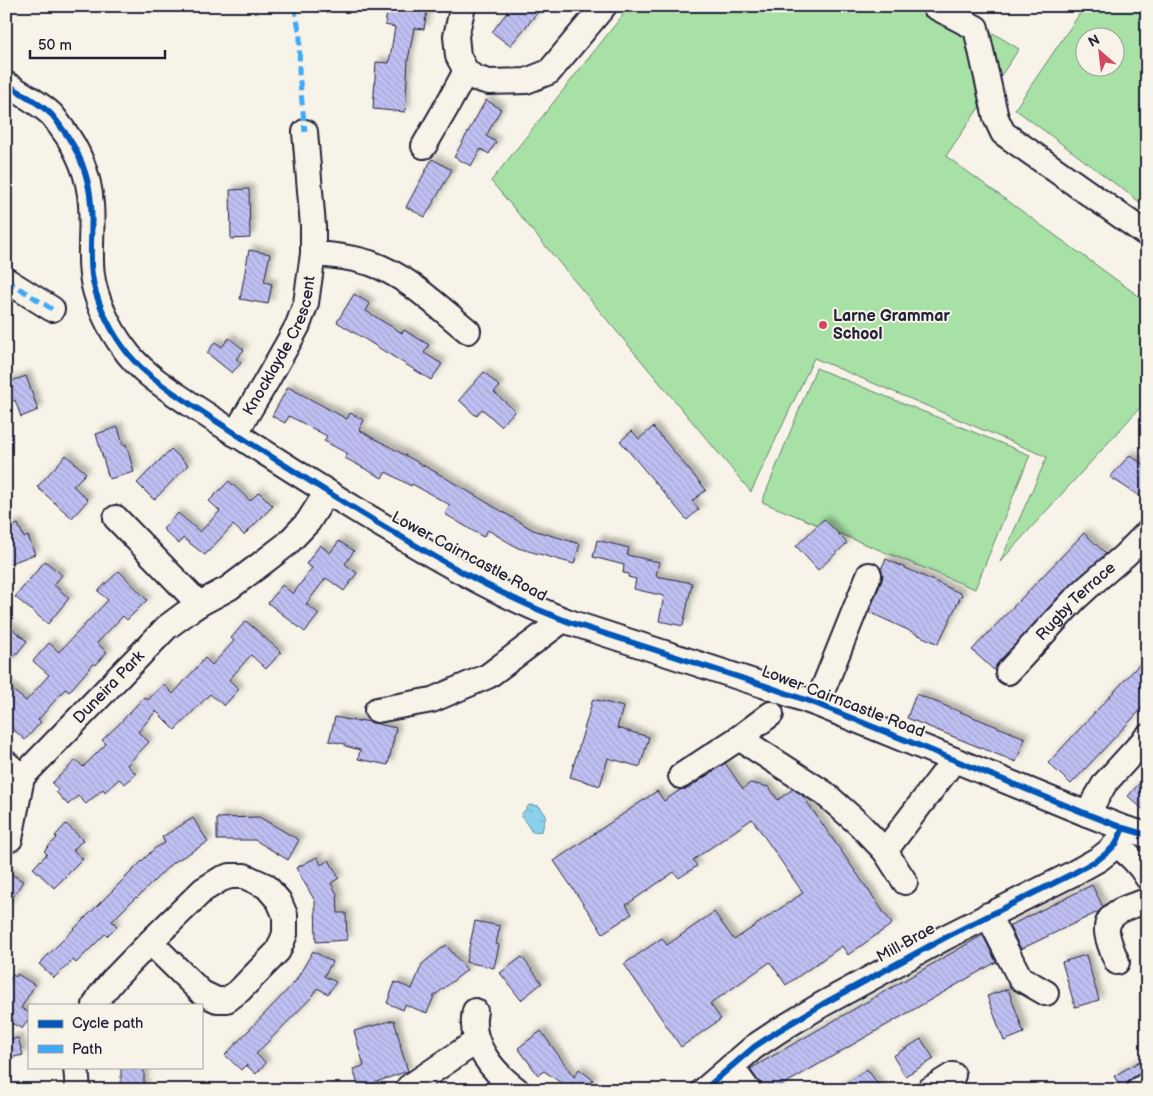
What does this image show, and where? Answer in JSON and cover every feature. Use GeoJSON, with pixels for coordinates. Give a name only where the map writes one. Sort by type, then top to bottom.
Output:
{"type":"FeatureCollection","features":[{"type":"Feature","properties":{"kind":"street"},"geometry":{"type":"LineString","coordinates":[[463,6],[456,36],[458,56],[466,71],[475,78],[490,82],[526,80],[549,72],[604,6]]}},
{"type":"Feature","properties":{"kind":"street"},"geometry":{"type":"LineString","coordinates":[[934,6],[976,28],[996,118],[1002,133],[1147,233]]}},
{"type":"Feature","properties":{"kind":"street"},"geometry":{"type":"LineString","coordinates":[[424,146],[466,71]]}},
{"type":"Feature","properties":{"kind":"street","name":"Lower Cairncastle Road"},"geometry":{"type":"LineString","coordinates":[[6,84],[34,101],[52,115],[69,137],[81,160],[88,183],[91,204],[92,275],[96,294],[110,326],[124,348],[158,383],[235,434],[426,552],[494,590],[539,611],[817,704],[1087,814],[1119,836],[1147,836]]}},
{"type":"Feature","properties":{"kind":"street","name":"Knocklayde Crescent"},"geometry":{"type":"LineString","coordinates":[[235,434],[298,325],[306,303],[313,254],[305,132]]}},
{"type":"Feature","properties":{"kind":"street","name":"Knocklayde Crescent"},"geometry":{"type":"LineString","coordinates":[[313,254],[350,258],[388,271],[416,289],[468,331]]}},
{"type":"Feature","properties":{"kind":"street"},"geometry":{"type":"LineString","coordinates":[[6,280],[52,309]]}},
{"type":"Feature","properties":{"kind":"street","name":"Duneira Park"},"geometry":{"type":"LineString","coordinates":[[10,839],[14,770],[167,627],[186,612],[229,588],[287,544],[308,522],[327,492]]}},
{"type":"Feature","properties":{"kind":"street"},"geometry":{"type":"LineString","coordinates":[[116,518],[199,604]]}},
{"type":"Feature","properties":{"kind":"street","name":"Rugby Terrace"},"geometry":{"type":"LineString","coordinates":[[1008,672],[1074,600],[1147,533]]}},
{"type":"Feature","properties":{"kind":"street"},"geometry":{"type":"LineString","coordinates":[[817,704],[870,575]]}},
{"type":"Feature","properties":{"kind":"street"},"geometry":{"type":"LineString","coordinates":[[378,710],[432,700],[488,676],[563,620]]}},
{"type":"Feature","properties":{"kind":"street"},"geometry":{"type":"LineString","coordinates":[[681,776],[739,738],[771,714]]}},
{"type":"Feature","properties":{"kind":"street"},"geometry":{"type":"LineString","coordinates":[[1087,814],[1105,783],[1147,737]]}},
{"type":"Feature","properties":{"kind":"street"},"geometry":{"type":"LineString","coordinates":[[739,738],[824,794],[859,824],[885,851],[905,882]]}},
{"type":"Feature","properties":{"kind":"street"},"geometry":{"type":"LineString","coordinates":[[885,851],[954,760]]}},
{"type":"Feature","properties":{"kind":"street"},"geometry":{"type":"LineString","coordinates":[[1119,836],[1147,877]]}},
{"type":"Feature","properties":{"kind":"street","name":"Mill Brae"},"geometry":{"type":"LineString","coordinates":[[704,1090],[778,1031],[988,915],[1099,859],[1108,852],[1119,836]]}},
{"type":"Feature","properties":{"kind":"street"},"geometry":{"type":"LineString","coordinates":[[96,1004],[114,978],[150,942],[203,890],[221,879],[230,876],[244,876],[266,886],[279,901],[285,915],[285,934],[278,951],[240,990],[227,1000],[217,1000],[202,993],[150,942]]}},
{"type":"Feature","properties":{"kind":"street"},"geometry":{"type":"LineString","coordinates":[[1117,962],[1108,936],[1108,924],[1121,910],[1147,901]]}},
{"type":"Feature","properties":{"kind":"street"},"geometry":{"type":"LineString","coordinates":[[988,915],[1020,978],[1046,993]]}},
{"type":"Feature","properties":{"kind":"street"},"geometry":{"type":"LineString","coordinates":[[475,1011],[473,1026],[477,1041],[496,1070],[517,1090]]}},
{"type":"Feature","properties":{"kind":"street"},"geometry":{"type":"LineString","coordinates":[[409,1087],[477,1041]]}},
{"type":"Feature","properties":{"kind":"street"},"geometry":{"type":"LineString","coordinates":[[731,1067],[748,1090]]}},
{"type":"Feature","properties":{"kind":"street"},"geometry":{"type":"LineString","coordinates":[[76,1068],[78,1090]]}},
{"type":"Feature","properties":{"kind":"street"},"geometry":{"type":"LineString","coordinates":[[929,1090],[953,1075]]}},
{"type":"Feature","properties":{"kind":"street"},"geometry":{"type":"LineString","coordinates":[[1139,1090],[1147,1085]]}},
{"type":"Feature","properties":{"kind":"green space"},"geometry":{"type":"Polygon","coordinates":[[[630,6],[949,6],[1019,49],[946,156],[1147,302],[1147,400],[1000,562],[1047,457],[814,358],[751,492],[491,181],[630,6]]]}},
{"type":"Feature","properties":{"kind":"green space"},"geometry":{"type":"Polygon","coordinates":[[[1085,6],[1147,6],[1147,195],[1141,203],[1015,109],[1085,6]]]}},
{"type":"Feature","properties":{"kind":"green space"},"geometry":{"type":"Polygon","coordinates":[[[816,368],[1030,455],[975,589],[762,502],[816,368]]]}},
{"type":"Feature","properties":{"kind":"water"},"geometry":{"type":"Polygon","coordinates":[[[529,805],[539,806],[546,815],[542,831],[532,832],[521,815],[529,805]]]}},
{"type":"Feature","properties":{"kind":"building"},"geometry":{"type":"Polygon","coordinates":[[[388,6],[406,6],[427,10],[424,29],[414,28],[408,60],[405,112],[373,109],[376,62],[389,63],[395,27],[385,25],[388,6]]]}},
{"type":"Feature","properties":{"kind":"building"},"geometry":{"type":"Polygon","coordinates":[[[512,6],[530,6],[538,12],[510,46],[492,32],[512,6]]]}},
{"type":"Feature","properties":{"kind":"building"},"geometry":{"type":"Polygon","coordinates":[[[486,100],[501,109],[486,136],[496,142],[489,154],[481,149],[471,166],[454,157],[486,100]]]}},
{"type":"Feature","properties":{"kind":"building"},"geometry":{"type":"Polygon","coordinates":[[[432,159],[452,170],[425,217],[406,207],[432,159]]]}},
{"type":"Feature","properties":{"kind":"building"},"geometry":{"type":"Polygon","coordinates":[[[249,189],[250,238],[231,239],[230,190],[249,189]]]}},
{"type":"Feature","properties":{"kind":"building"},"geometry":{"type":"Polygon","coordinates":[[[249,250],[270,254],[264,282],[272,284],[268,304],[240,299],[249,250]]]}},
{"type":"Feature","properties":{"kind":"building"},"geometry":{"type":"Polygon","coordinates":[[[354,294],[370,304],[366,311],[402,333],[404,330],[429,345],[424,353],[442,364],[431,380],[337,322],[354,294]]]}},
{"type":"Feature","properties":{"kind":"building"},"geometry":{"type":"Polygon","coordinates":[[[229,338],[244,350],[236,359],[241,363],[232,373],[207,353],[215,342],[222,347],[229,338]]]}},
{"type":"Feature","properties":{"kind":"building"},"geometry":{"type":"Polygon","coordinates":[[[484,372],[500,387],[494,392],[515,411],[501,426],[482,409],[476,416],[459,400],[484,372]]]}},
{"type":"Feature","properties":{"kind":"building"},"geometry":{"type":"Polygon","coordinates":[[[26,376],[38,410],[21,417],[15,400],[6,403],[6,383],[26,376]]]}},
{"type":"Feature","properties":{"kind":"building"},"geometry":{"type":"Polygon","coordinates":[[[288,387],[347,419],[350,413],[364,420],[359,430],[439,474],[533,530],[580,544],[574,564],[518,548],[488,530],[483,537],[445,514],[450,505],[386,472],[382,478],[345,458],[348,454],[324,441],[327,436],[289,416],[285,423],[272,416],[288,387]]]}},
{"type":"Feature","properties":{"kind":"building"},"geometry":{"type":"Polygon","coordinates":[[[118,427],[123,445],[126,444],[134,472],[109,479],[96,434],[118,427]]]}},
{"type":"Feature","properties":{"kind":"building"},"geometry":{"type":"Polygon","coordinates":[[[653,427],[706,490],[692,501],[699,509],[687,520],[620,441],[632,431],[639,439],[653,427]]]}},
{"type":"Feature","properties":{"kind":"building"},"geometry":{"type":"Polygon","coordinates":[[[171,449],[188,465],[154,500],[137,483],[171,449]]]}},
{"type":"Feature","properties":{"kind":"building"},"geometry":{"type":"Polygon","coordinates":[[[66,455],[86,473],[73,486],[88,500],[72,518],[37,487],[66,455]]]}},
{"type":"Feature","properties":{"kind":"building"},"geometry":{"type":"Polygon","coordinates":[[[1130,455],[1147,467],[1147,501],[1110,477],[1130,455]]]}},
{"type":"Feature","properties":{"kind":"building"},"geometry":{"type":"Polygon","coordinates":[[[229,481],[250,501],[259,492],[273,506],[244,535],[233,525],[205,555],[183,538],[179,544],[163,529],[178,513],[200,532],[220,511],[209,501],[229,481]]]}},
{"type":"Feature","properties":{"kind":"building"},"geometry":{"type":"Polygon","coordinates":[[[824,519],[847,543],[818,570],[796,546],[824,519]]]}},
{"type":"Feature","properties":{"kind":"building"},"geometry":{"type":"Polygon","coordinates":[[[18,524],[24,538],[28,536],[35,554],[6,565],[6,529],[18,524]]]}},
{"type":"Feature","properties":{"kind":"building"},"geometry":{"type":"Polygon","coordinates":[[[1084,533],[1106,554],[1064,591],[998,663],[995,671],[972,650],[1084,533]]]}},
{"type":"Feature","properties":{"kind":"building"},"geometry":{"type":"Polygon","coordinates":[[[597,540],[629,548],[627,555],[659,562],[656,576],[692,583],[683,626],[659,621],[664,596],[634,589],[636,579],[628,577],[629,574],[623,573],[624,565],[593,557],[597,540]]]}},
{"type":"Feature","properties":{"kind":"building"},"geometry":{"type":"Polygon","coordinates":[[[339,541],[354,551],[345,564],[357,573],[344,591],[326,578],[306,604],[319,614],[305,632],[268,603],[282,585],[293,594],[312,568],[306,564],[320,545],[330,553],[339,541]]]}},
{"type":"Feature","properties":{"kind":"building"},"geometry":{"type":"Polygon","coordinates":[[[886,559],[962,594],[938,644],[869,612],[882,580],[883,574],[881,569],[886,559]]]}},
{"type":"Feature","properties":{"kind":"building"},"geometry":{"type":"Polygon","coordinates":[[[45,561],[62,575],[54,585],[69,598],[48,624],[15,597],[45,561]]]}},
{"type":"Feature","properties":{"kind":"building"},"geometry":{"type":"Polygon","coordinates":[[[119,571],[147,600],[127,620],[123,616],[97,643],[107,652],[96,665],[94,663],[69,692],[65,689],[38,720],[41,722],[25,740],[6,723],[6,685],[26,701],[49,675],[33,661],[49,643],[59,652],[108,600],[98,591],[119,571]]]}},
{"type":"Feature","properties":{"kind":"building"},"geometry":{"type":"Polygon","coordinates":[[[246,621],[281,652],[266,669],[251,655],[229,680],[239,689],[224,706],[210,694],[175,730],[156,711],[138,732],[149,742],[127,765],[136,774],[125,784],[119,779],[105,792],[103,789],[86,804],[78,796],[68,805],[56,792],[58,790],[52,783],[76,760],[83,767],[106,744],[102,740],[144,697],[148,700],[163,684],[173,694],[205,658],[212,665],[234,641],[231,638],[246,621]]]}},
{"type":"Feature","properties":{"kind":"building"},"geometry":{"type":"Polygon","coordinates":[[[6,624],[27,641],[6,667],[6,624]]]}},
{"type":"Feature","properties":{"kind":"building"},"geometry":{"type":"Polygon","coordinates":[[[1147,656],[1147,703],[1071,784],[1048,763],[1147,656]]]}},
{"type":"Feature","properties":{"kind":"building"},"geometry":{"type":"Polygon","coordinates":[[[916,694],[1025,738],[1016,762],[907,718],[916,694]]]}},
{"type":"Feature","properties":{"kind":"building"},"geometry":{"type":"Polygon","coordinates":[[[593,699],[623,707],[617,728],[649,737],[640,767],[608,758],[600,786],[570,777],[593,699]]]}},
{"type":"Feature","properties":{"kind":"building"},"geometry":{"type":"Polygon","coordinates":[[[335,717],[396,728],[388,765],[358,759],[360,750],[345,746],[345,744],[329,741],[335,717]]]}},
{"type":"Feature","properties":{"kind":"building"},"geometry":{"type":"Polygon","coordinates":[[[725,763],[743,789],[750,783],[769,787],[778,800],[793,789],[802,795],[892,924],[848,955],[842,946],[786,985],[770,962],[710,1004],[721,1019],[681,1047],[624,964],[662,938],[667,945],[714,912],[734,940],[803,893],[752,819],[693,860],[697,866],[679,878],[674,872],[626,905],[632,914],[603,933],[554,861],[657,791],[664,801],[680,790],[689,788],[725,763]]]}},
{"type":"Feature","properties":{"kind":"building"},"geometry":{"type":"Polygon","coordinates":[[[1147,775],[1147,813],[1128,796],[1147,775]]]}},
{"type":"Feature","properties":{"kind":"building"},"geometry":{"type":"Polygon","coordinates":[[[259,817],[299,840],[288,860],[255,840],[217,840],[217,818],[259,817]]]}},
{"type":"Feature","properties":{"kind":"building"},"geometry":{"type":"Polygon","coordinates":[[[193,818],[208,842],[171,864],[112,921],[117,926],[107,936],[105,934],[76,963],[73,960],[54,978],[39,964],[155,848],[165,843],[162,837],[193,818]]]}},
{"type":"Feature","properties":{"kind":"building"},"geometry":{"type":"Polygon","coordinates":[[[66,824],[83,840],[73,850],[83,859],[54,888],[33,868],[47,854],[44,851],[57,838],[55,836],[66,824]]]}},
{"type":"Feature","properties":{"kind":"building"},"geometry":{"type":"Polygon","coordinates":[[[317,857],[321,865],[329,860],[339,878],[331,883],[337,894],[338,913],[346,913],[347,940],[316,942],[315,901],[296,868],[317,857]]]}},
{"type":"Feature","properties":{"kind":"building"},"geometry":{"type":"Polygon","coordinates":[[[6,871],[23,881],[6,909],[6,871]]]}},
{"type":"Feature","properties":{"kind":"building"},"geometry":{"type":"Polygon","coordinates":[[[1092,885],[1103,907],[1100,911],[1021,949],[1009,926],[1092,885]]]}},
{"type":"Feature","properties":{"kind":"building"},"geometry":{"type":"Polygon","coordinates":[[[475,921],[500,926],[496,944],[499,945],[494,968],[466,962],[475,921]]]}},
{"type":"Feature","properties":{"kind":"building"},"geometry":{"type":"Polygon","coordinates":[[[983,935],[996,962],[774,1090],[762,1090],[750,1069],[983,935]]]}},
{"type":"Feature","properties":{"kind":"building"},"geometry":{"type":"Polygon","coordinates":[[[446,945],[467,970],[434,996],[427,1013],[405,1005],[403,1010],[387,1003],[395,982],[412,989],[422,964],[446,945]]]}},
{"type":"Feature","properties":{"kind":"building"},"geometry":{"type":"Polygon","coordinates":[[[313,951],[332,962],[324,976],[336,982],[328,994],[317,988],[313,996],[256,1054],[266,1063],[256,1074],[246,1065],[241,1070],[225,1055],[295,982],[313,951]]]}},
{"type":"Feature","properties":{"kind":"building"},"geometry":{"type":"Polygon","coordinates":[[[1086,955],[1099,1000],[1075,1007],[1062,962],[1086,955]]]}},
{"type":"Feature","properties":{"kind":"building"},"geometry":{"type":"Polygon","coordinates":[[[522,957],[542,983],[521,1000],[500,973],[522,957]]]}},
{"type":"Feature","properties":{"kind":"building"},"geometry":{"type":"Polygon","coordinates":[[[17,974],[35,985],[21,1008],[28,1012],[28,1020],[22,1029],[12,1023],[6,1033],[6,986],[13,975],[16,977],[17,974]]]}},
{"type":"Feature","properties":{"kind":"building"},"geometry":{"type":"Polygon","coordinates":[[[1008,989],[1024,1033],[1004,1041],[987,996],[1008,989]]]}},
{"type":"Feature","properties":{"kind":"building"},"geometry":{"type":"Polygon","coordinates":[[[394,1020],[408,1071],[359,1088],[353,1069],[364,1066],[354,1031],[394,1020]]]}},
{"type":"Feature","properties":{"kind":"building"},"geometry":{"type":"Polygon","coordinates":[[[541,1031],[574,1077],[579,1069],[593,1080],[586,1090],[565,1090],[567,1087],[544,1071],[538,1075],[518,1048],[541,1031]]]}},
{"type":"Feature","properties":{"kind":"building"},"geometry":{"type":"Polygon","coordinates":[[[18,1038],[23,1055],[6,1059],[6,1041],[18,1038]]]}},
{"type":"Feature","properties":{"kind":"building"},"geometry":{"type":"Polygon","coordinates":[[[921,1039],[934,1059],[905,1076],[893,1056],[921,1039]]]}},
{"type":"Feature","properties":{"kind":"building"},"geometry":{"type":"Polygon","coordinates":[[[1147,1057],[1147,1071],[1132,1078],[1127,1083],[1125,1090],[1122,1090],[1114,1076],[1147,1057]]]}},
{"type":"Feature","properties":{"kind":"building"},"geometry":{"type":"Polygon","coordinates":[[[121,1068],[144,1068],[144,1088],[121,1088],[121,1068]]]}},
{"type":"Feature","properties":{"kind":"building"},"geometry":{"type":"Polygon","coordinates":[[[867,1069],[882,1090],[836,1090],[867,1069]]]}},
{"type":"Feature","properties":{"kind":"marked path"},"geometry":{"type":"LineString","coordinates":[[294,6],[300,34],[299,72],[305,132]]}},
{"type":"Feature","properties":{"kind":"marked path"},"geometry":{"type":"LineString","coordinates":[[6,280],[52,309]]}},
{"type":"Feature","properties":{"kind":"cycle path"},"geometry":{"type":"LineString","coordinates":[[6,84],[51,114],[67,135],[82,163],[88,183],[91,204],[92,275],[99,303],[113,331],[138,365],[155,380],[193,406],[306,479],[437,558],[502,593],[546,613],[817,704],[1087,814],[1147,835]]}},
{"type":"Feature","properties":{"kind":"cycle path"},"geometry":{"type":"LineString","coordinates":[[704,1090],[754,1047],[823,1004],[946,937],[1099,859],[1116,844],[1123,828]]}},
{"type":"Feature","properties":{"kind":"place","name":"Larne Grammar School"},"geometry":{"type":"Point","coordinates":[823,325]}}]}
